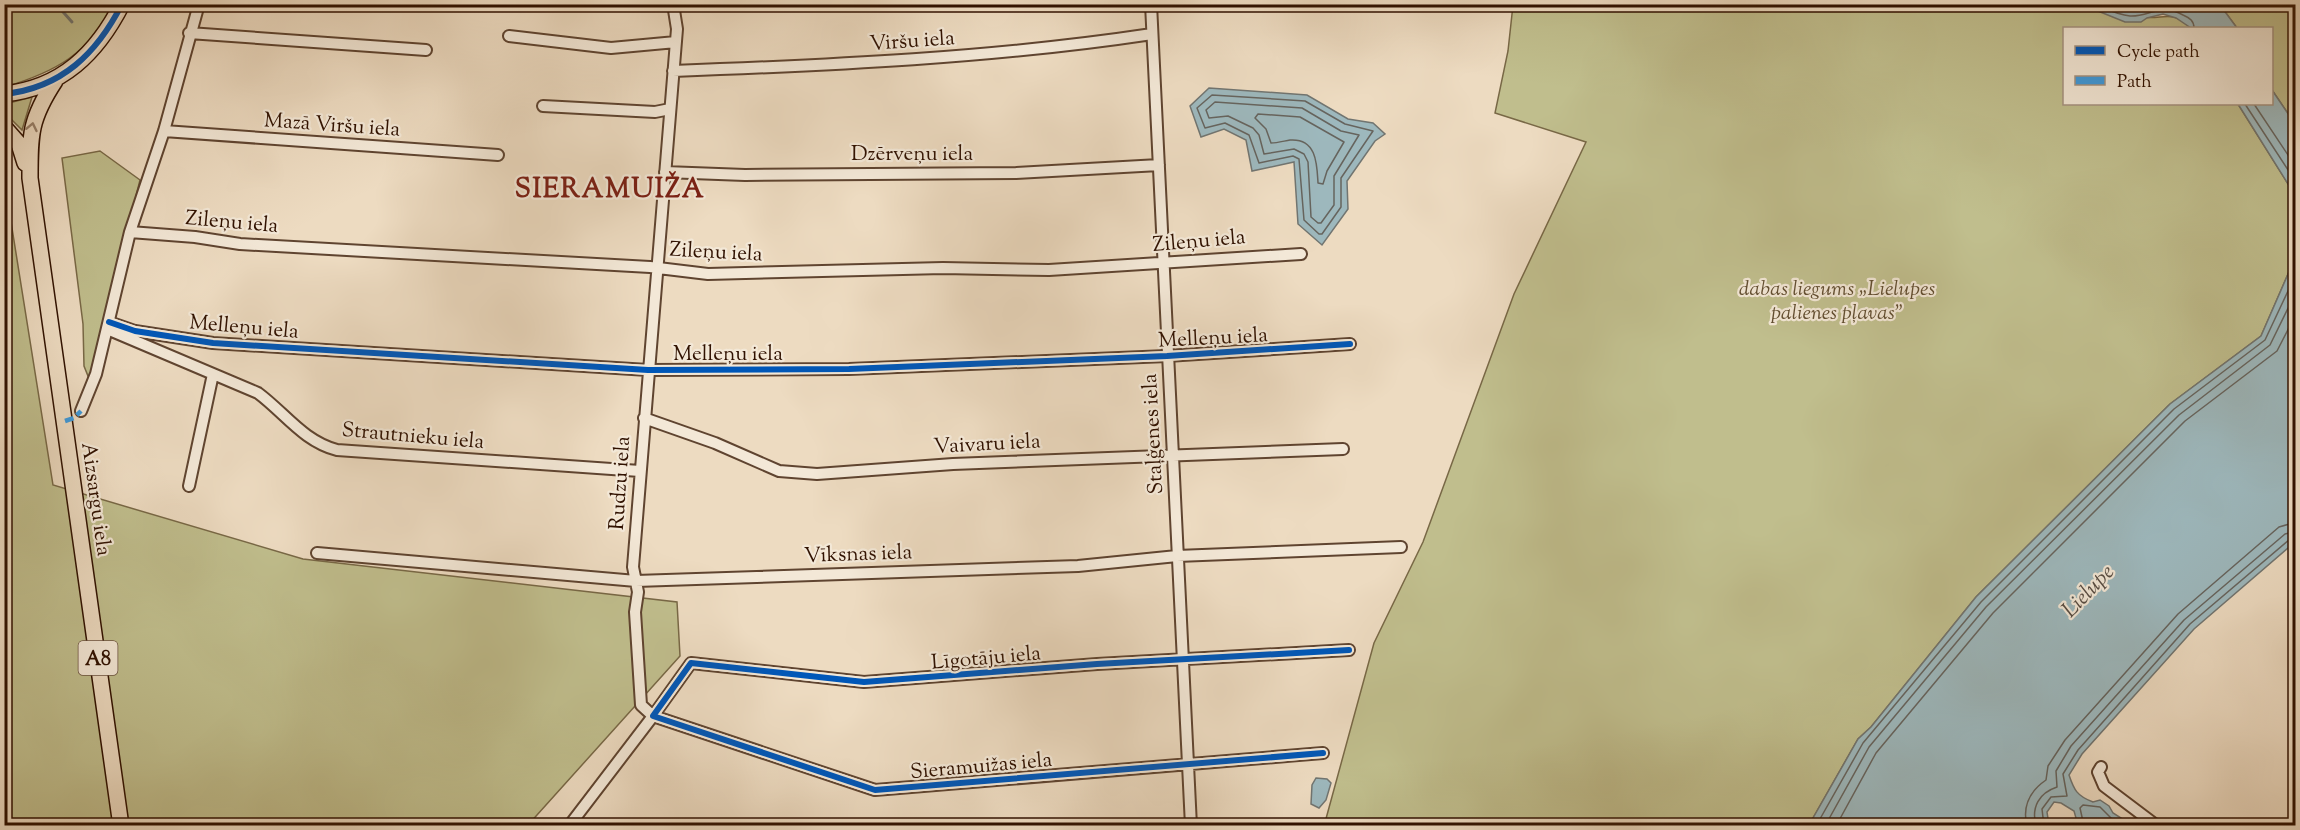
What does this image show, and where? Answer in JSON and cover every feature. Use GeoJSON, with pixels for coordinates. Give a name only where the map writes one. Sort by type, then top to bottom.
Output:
{"type":"FeatureCollection","features":[{"type":"Feature","properties":{"kind":"highway","name":"A8"},"geometry":{"type":"LineString","coordinates":[[4,94],[22,92],[55,81],[82,60],[96,45],[109,30],[122,4]]}},
{"type":"Feature","properties":{"kind":"highway","name":"Aizsargu iela"},"geometry":{"type":"LineString","coordinates":[[55,81],[33,120],[30,138],[30,178],[122,825]]}},
{"type":"Feature","properties":{"kind":"highway","name":"Aizsargu iela"},"geometry":{"type":"LineString","coordinates":[[4,127],[19,144],[30,178]]}},
{"type":"Feature","properties":{"kind":"street"},"geometry":{"type":"LineString","coordinates":[[81,411],[96,374],[130,232],[164,131],[189,33],[199,4]]}},
{"type":"Feature","properties":{"kind":"street","name":"Rudzu iela"},"geometry":{"type":"LineString","coordinates":[[653,716],[641,705],[635,612],[638,592],[633,567],[676,42],[673,4]]}},
{"type":"Feature","properties":{"kind":"street","name":"Staļģenes iela"},"geometry":{"type":"LineString","coordinates":[[1151,4],[1191,825]]}},
{"type":"Feature","properties":{"kind":"street"},"geometry":{"type":"LineString","coordinates":[[189,33],[426,50]]}},
{"type":"Feature","properties":{"kind":"street","name":"Viršu iela"},"geometry":{"type":"LineString","coordinates":[[673,71],[830,65],[1004,54],[1152,34]]}},
{"type":"Feature","properties":{"kind":"street"},"geometry":{"type":"LineString","coordinates":[[508,36],[611,48],[676,42]]}},
{"type":"Feature","properties":{"kind":"street"},"geometry":{"type":"LineString","coordinates":[[543,106],[655,112],[670,110]]}},
{"type":"Feature","properties":{"kind":"street","name":"Mazā Viršu iela"},"geometry":{"type":"LineString","coordinates":[[164,131],[498,155]]}},
{"type":"Feature","properties":{"kind":"street","name":"Dzērveņu iela"},"geometry":{"type":"LineString","coordinates":[[665,172],[745,175],[1016,173],[1159,165]]}},
{"type":"Feature","properties":{"kind":"street","name":"Zileņu iela"},"geometry":{"type":"LineString","coordinates":[[130,232],[195,237],[240,244],[657,268],[708,274],[943,268],[1049,270],[1236,256],[1301,254]]}},
{"type":"Feature","properties":{"kind":"street","name":"Melleņu iela"},"geometry":{"type":"LineString","coordinates":[[108,325],[213,343],[648,370],[849,369],[1167,356],[1350,344]]}},
{"type":"Feature","properties":{"kind":"street","name":"Strautnieku iela"},"geometry":{"type":"LineString","coordinates":[[108,325],[258,393],[279,409],[297,429],[320,445],[337,450],[640,471]]}},
{"type":"Feature","properties":{"kind":"street"},"geometry":{"type":"LineString","coordinates":[[189,486],[213,374]]}},
{"type":"Feature","properties":{"kind":"street","name":"Vaivaru iela"},"geometry":{"type":"LineString","coordinates":[[644,418],[715,442],[779,471],[807,473],[953,464],[1343,449]]}},
{"type":"Feature","properties":{"kind":"street","name":"Vīksnas iela"},"geometry":{"type":"LineString","coordinates":[[317,553],[636,582],[1078,566],[1178,556],[1401,546]]}},
{"type":"Feature","properties":{"kind":"street","name":"Līgotāju iela"},"geometry":{"type":"LineString","coordinates":[[653,716],[691,663],[864,682],[1183,658],[1349,650]]}},
{"type":"Feature","properties":{"kind":"street"},"geometry":{"type":"LineString","coordinates":[[568,825],[653,716]]}},
{"type":"Feature","properties":{"kind":"street","name":"Sieramuižas iela"},"geometry":{"type":"LineString","coordinates":[[653,716],[875,790],[1323,753]]}},
{"type":"Feature","properties":{"kind":"street"},"geometry":{"type":"LineString","coordinates":[[2101,767],[2098,772],[2104,786],[2157,825]]}},
{"type":"Feature","properties":{"kind":"green space","name":"dabas liegums „Lielupes palienes pļavas”"},"geometry":{"type":"Polygon","coordinates":[[[2083,4],[2090,9],[2149,18],[2173,17],[2190,27],[2063,27],[2063,105],[2239,105],[2295,195],[2295,258],[2261,336],[2170,404],[1976,597],[1871,727],[1858,739],[1809,825],[1324,826],[1374,643],[1423,542],[1514,294],[1586,142],[1495,113],[1508,51],[1513,5],[2083,4]]]}},
{"type":"Feature","properties":{"kind":"green space"},"geometry":{"type":"Polygon","coordinates":[[[5,5],[113,5],[93,36],[69,59],[40,75],[5,87],[5,5]]]}},
{"type":"Feature","properties":{"kind":"green space"},"geometry":{"type":"Polygon","coordinates":[[[2220,5],[2295,5],[2295,124],[2273,91],[2273,27],[2236,27],[2220,5]]]}},
{"type":"Feature","properties":{"kind":"green space"},"geometry":{"type":"Polygon","coordinates":[[[32,97],[22,130],[5,113],[5,104],[32,97]]]}},
{"type":"Feature","properties":{"kind":"green space"},"geometry":{"type":"Polygon","coordinates":[[[100,151],[140,180],[90,381],[84,366],[83,324],[62,158],[100,151]]]}},
{"type":"Feature","properties":{"kind":"green space"},"geometry":{"type":"Polygon","coordinates":[[[4,178],[53,485],[303,559],[677,602],[680,656],[528,825],[5,825],[4,178]]]}},
{"type":"Feature","properties":{"kind":"water"},"geometry":{"type":"Polygon","coordinates":[[[2083,5],[2220,5],[2236,27],[2190,27],[2176,18],[2163,14],[2141,22],[2125,22],[2083,5]]]}},
{"type":"Feature","properties":{"kind":"water"},"geometry":{"type":"Polygon","coordinates":[[[1209,88],[1307,95],[1348,119],[1373,123],[1385,134],[1375,141],[1347,181],[1348,209],[1322,245],[1298,224],[1294,162],[1252,171],[1246,140],[1224,129],[1201,137],[1190,106],[1209,88]]]}},
{"type":"Feature","properties":{"kind":"water"},"geometry":{"type":"Polygon","coordinates":[[[2273,91],[2295,124],[2295,195],[2239,105],[2273,105],[2273,91]]]}},
{"type":"Feature","properties":{"kind":"water","name":"Lielupe"},"geometry":{"type":"Polygon","coordinates":[[[2295,258],[2295,542],[2194,629],[2082,754],[2069,775],[2080,795],[2093,802],[2100,800],[2109,806],[2113,813],[2132,825],[2078,825],[2074,811],[2061,803],[2054,802],[2047,812],[2049,825],[1809,825],[1858,739],[1871,727],[1976,597],[2170,404],[2261,336],[2295,258]]]}},
{"type":"Feature","properties":{"kind":"water"},"geometry":{"type":"Polygon","coordinates":[[[1316,778],[1327,779],[1331,783],[1326,800],[1319,808],[1311,804],[1312,785],[1316,778]]]}},
{"type":"Feature","properties":{"kind":"waterway"},"geometry":{"type":"LineString","coordinates":[[56,4],[72,22]]}},
{"type":"Feature","properties":{"kind":"marked path"},"geometry":{"type":"LineString","coordinates":[[65,421],[74,418],[81,411]]}},
{"type":"Feature","properties":{"kind":"cycle path"},"geometry":{"type":"LineString","coordinates":[[4,94],[43,84],[60,76],[75,65],[101,38],[122,4]]}},
{"type":"Feature","properties":{"kind":"cycle path"},"geometry":{"type":"LineString","coordinates":[[109,322],[135,331],[213,343],[648,370],[849,369],[1167,356],[1350,344]]}},
{"type":"Feature","properties":{"kind":"cycle path"},"geometry":{"type":"LineString","coordinates":[[1323,753],[875,790],[653,716],[691,663],[864,682],[1097,664],[1349,650]]}},
{"type":"Feature","properties":{"kind":"district","name":"SIERAMUIŽA"},"geometry":{"type":"Point","coordinates":[610,188]}}]}
